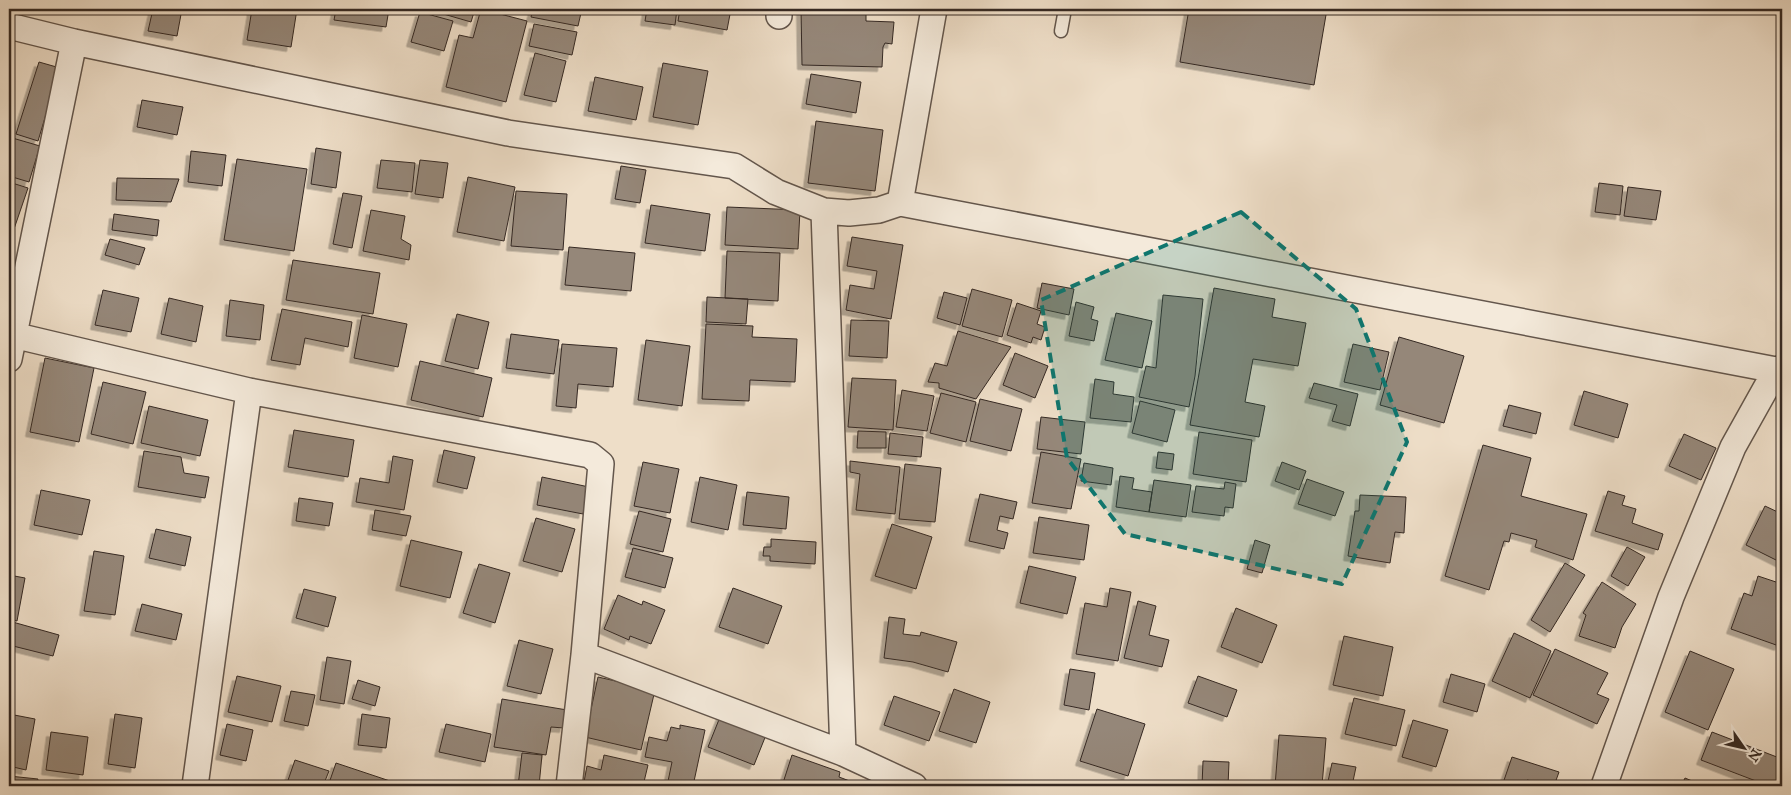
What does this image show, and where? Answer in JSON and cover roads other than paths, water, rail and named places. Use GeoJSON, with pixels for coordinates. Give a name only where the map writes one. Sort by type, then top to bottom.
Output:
{"type":"FeatureCollection","features":[{"type":"Feature","properties":{"kind":"street"},"geometry":{"type":"LineString","coordinates":[[900,203],[934,9]]}},
{"type":"Feature","properties":{"kind":"street"},"geometry":{"type":"LineString","coordinates":[[9,26],[74,42],[508,133],[734,166],[776,192],[824,211],[849,213],[871,211],[900,203],[1779,369],[1733,447],[1671,597],[1604,786]]}},
{"type":"Feature","properties":{"kind":"street"},"geometry":{"type":"LineString","coordinates":[[74,42],[11,347],[590,456],[601,464],[584,655],[569,786]]}},
{"type":"Feature","properties":{"kind":"street"},"geometry":{"type":"LineString","coordinates":[[824,211],[844,753]]}},
{"type":"Feature","properties":{"kind":"street"},"geometry":{"type":"LineString","coordinates":[[195,786],[249,391]]}},
{"type":"Feature","properties":{"kind":"street"},"geometry":{"type":"LineString","coordinates":[[584,655],[844,753],[885,780],[914,786]]}},
{"type":"Feature","properties":{"kind":"lane"},"geometry":{"type":"LineString","coordinates":[[1062,31],[1065,9]]}}]}
